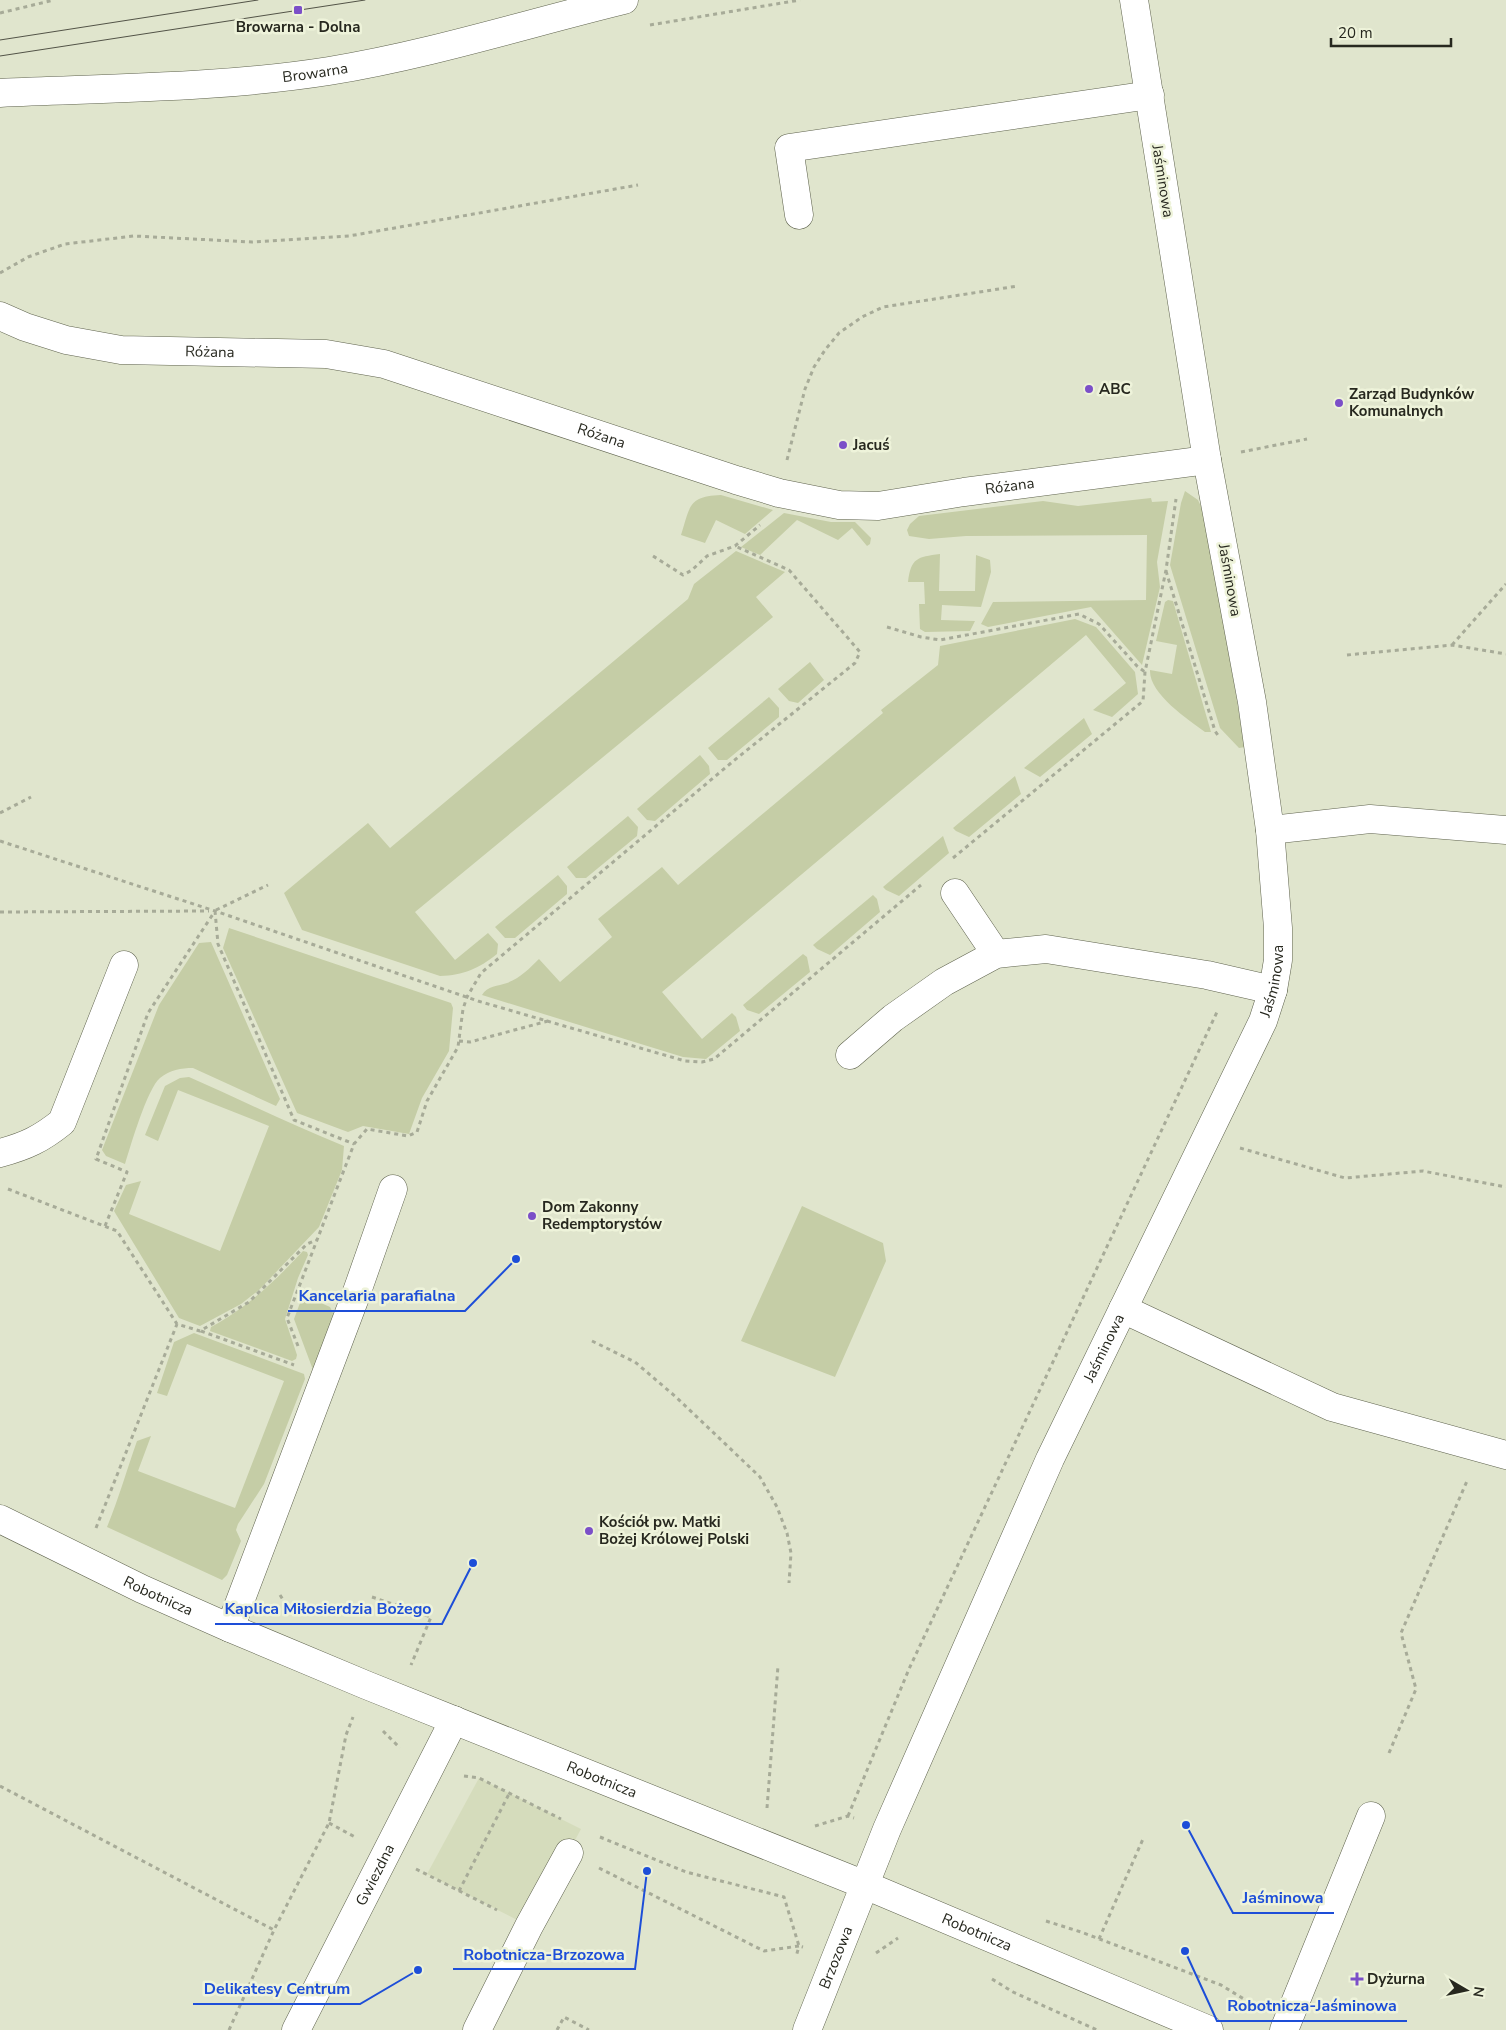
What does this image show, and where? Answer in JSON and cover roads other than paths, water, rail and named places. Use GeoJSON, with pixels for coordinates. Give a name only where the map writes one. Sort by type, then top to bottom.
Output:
{"type":"FeatureCollection","features":[{"type":"Feature","properties":{"kind":"street","name":"Browarna"},"geometry":{"type":"LineString","coordinates":[[0,93],[183,85],[327,71],[384,60],[624,0]]}},
{"type":"Feature","properties":{"kind":"street","name":"Jaśminowa"},"geometry":{"type":"LineString","coordinates":[[865,1885],[887,1829],[1050,1458],[1263,1021],[1273,990],[1278,960],[1278,928],[1270,830],[1252,702],[1207,460],[1134,0]]}},
{"type":"Feature","properties":{"kind":"street"},"geometry":{"type":"LineString","coordinates":[[799,215],[789,148],[1150,95]]}},
{"type":"Feature","properties":{"kind":"street","name":"Różana"},"geometry":{"type":"LineString","coordinates":[[0,316],[25,327],[66,340],[121,350],[326,354],[384,364],[736,480],[779,493],[839,505],[878,506],[964,492],[1207,460]]}},
{"type":"Feature","properties":{"kind":"street"},"geometry":{"type":"LineString","coordinates":[[1270,830],[1370,819],[1506,830]]}},
{"type":"Feature","properties":{"kind":"street"},"geometry":{"type":"LineString","coordinates":[[955,893],[996,954]]}},
{"type":"Feature","properties":{"kind":"street"},"geometry":{"type":"LineString","coordinates":[[850,1055],[892,1018],[944,982],[996,954],[1046,950],[1232,981],[1273,990]]}},
{"type":"Feature","properties":{"kind":"street"},"geometry":{"type":"LineString","coordinates":[[0,1153],[24,1147],[44,1137],[62,1122],[124,965]]}},
{"type":"Feature","properties":{"kind":"street"},"geometry":{"type":"LineString","coordinates":[[230,1628],[354,1300],[393,1189]]}},
{"type":"Feature","properties":{"kind":"street"},"geometry":{"type":"LineString","coordinates":[[1123,1309],[1332,1407],[1493,1451]]}},
{"type":"Feature","properties":{"kind":"street","name":"Robotnicza"},"geometry":{"type":"LineString","coordinates":[[0,1518],[142,1589],[230,1628],[865,1885],[1206,2029]]}},
{"type":"Feature","properties":{"kind":"street","name":"Gwiezdna"},"geometry":{"type":"LineString","coordinates":[[296,2030],[454,1720]]}},
{"type":"Feature","properties":{"kind":"street"},"geometry":{"type":"LineString","coordinates":[[1285,2028],[1371,1816]]}},
{"type":"Feature","properties":{"kind":"street"},"geometry":{"type":"LineString","coordinates":[[477,2030],[529,1926],[569,1853]]}},
{"type":"Feature","properties":{"kind":"street","name":"Brzozowa"},"geometry":{"type":"LineString","coordinates":[[806,2030],[865,1885]]}},
{"type":"Feature","properties":{"kind":"tram line"},"geometry":{"type":"LineString","coordinates":[[0,40],[258,0]]}},
{"type":"Feature","properties":{"kind":"tram line"},"geometry":{"type":"LineString","coordinates":[[0,56],[365,0]]}},
{"type":"Feature","properties":{"kind":"place","name":"Browarna - Dolna"},"geometry":{"type":"Point","coordinates":[298,10]}},
{"type":"Feature","properties":{"kind":"place","name":"ABC"},"geometry":{"type":"Point","coordinates":[1089,389]}},
{"type":"Feature","properties":{"kind":"place","name":"Zarząd Budynków Komunalnych"},"geometry":{"type":"Point","coordinates":[1339,403]}},
{"type":"Feature","properties":{"kind":"place","name":"Jacuś"},"geometry":{"type":"Point","coordinates":[843,445]}},
{"type":"Feature","properties":{"kind":"place","name":"Dom Zakonny Redemptorystów"},"geometry":{"type":"Point","coordinates":[532,1216]}},
{"type":"Feature","properties":{"kind":"place","name":"Kancelaria parafialna"},"geometry":{"type":"Point","coordinates":[516,1259]}},
{"type":"Feature","properties":{"kind":"place","name":"Kościół pw. Matki Bożej Królowej Polski"},"geometry":{"type":"Point","coordinates":[589,1531]}},
{"type":"Feature","properties":{"kind":"place","name":"Kaplica Miłosierdzia Bożego"},"geometry":{"type":"Point","coordinates":[473,1563]}},
{"type":"Feature","properties":{"kind":"place","name":"Jaśminowa"},"geometry":{"type":"Point","coordinates":[1186,1825]}},
{"type":"Feature","properties":{"kind":"place","name":"Robotnicza-Brzozowa"},"geometry":{"type":"Point","coordinates":[647,1871]}},
{"type":"Feature","properties":{"kind":"place","name":"Robotnicza-Jaśminowa"},"geometry":{"type":"Point","coordinates":[1185,1951]}},
{"type":"Feature","properties":{"kind":"place","name":"Delikatesy Centrum"},"geometry":{"type":"Point","coordinates":[418,1970]}},
{"type":"Feature","properties":{"kind":"place","name":"Dyżurna"},"geometry":{"type":"Point","coordinates":[1357,1979]}}]}
